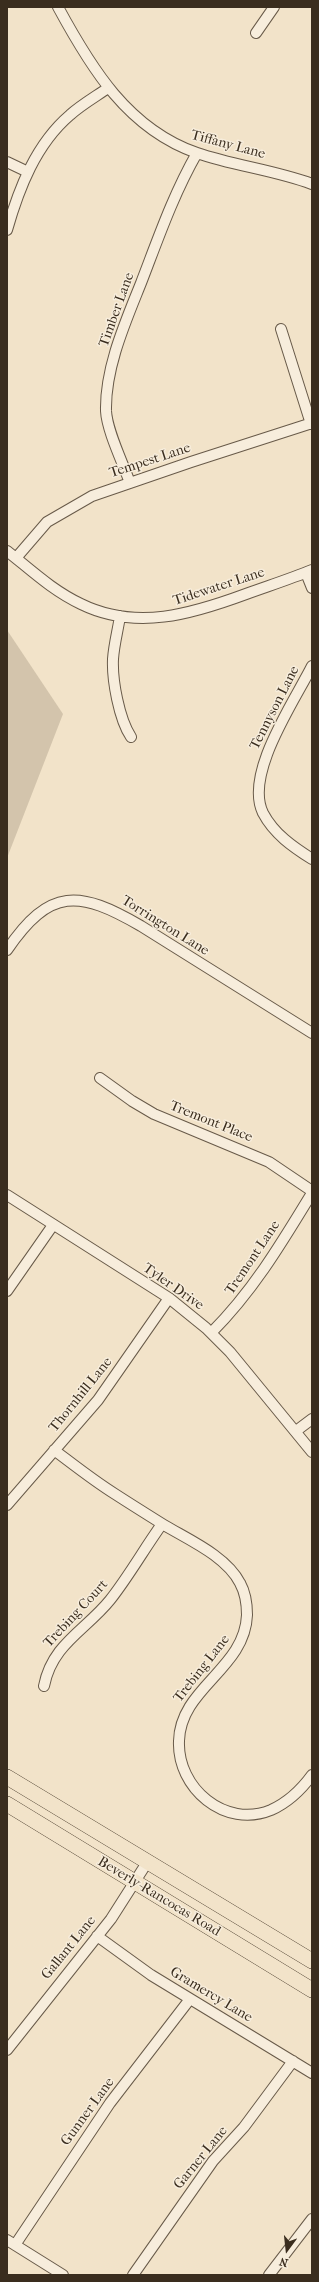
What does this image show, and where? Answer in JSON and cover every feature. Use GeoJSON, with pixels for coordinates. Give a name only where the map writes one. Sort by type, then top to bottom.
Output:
{"type":"FeatureCollection","features":[{"type":"Feature","properties":{"kind":"main road","name":"Beverly-Rancocas Road"},"geometry":{"type":"LineString","coordinates":[[7,1776],[148,1860],[312,1961]]}},
{"type":"Feature","properties":{"kind":"main road","name":"Beverly-Rancocas Road"},"geometry":{"type":"LineString","coordinates":[[7,1804],[312,1990]]}},
{"type":"Feature","properties":{"kind":"street","name":"Tiffany Lane"},"geometry":{"type":"LineString","coordinates":[[58,7],[93,68],[108,88],[150,130],[197,153],[264,169],[312,184]]}},
{"type":"Feature","properties":{"kind":"street"},"geometry":{"type":"LineString","coordinates":[[256,33],[274,7]]}},
{"type":"Feature","properties":{"kind":"street"},"geometry":{"type":"LineString","coordinates":[[7,230],[28,172],[38,153],[60,125],[71,114],[108,88]]}},
{"type":"Feature","properties":{"kind":"street","name":"Timber Lane"},"geometry":{"type":"LineString","coordinates":[[130,483],[109,426],[106,412],[109,381],[125,324],[164,218],[197,153]]}},
{"type":"Feature","properties":{"kind":"street"},"geometry":{"type":"LineString","coordinates":[[7,162],[28,172]]}},
{"type":"Feature","properties":{"kind":"street"},"geometry":{"type":"LineString","coordinates":[[281,328],[312,424]]}},
{"type":"Feature","properties":{"kind":"street","name":"Tempest Lane"},"geometry":{"type":"LineString","coordinates":[[16,558],[40,529],[56,515],[92,496],[312,424]]}},
{"type":"Feature","properties":{"kind":"street","name":"Tidewater Lane"},"geometry":{"type":"LineString","coordinates":[[7,551],[56,589],[82,604],[120,616],[155,619],[185,615],[309,571]]}},
{"type":"Feature","properties":{"kind":"street"},"geometry":{"type":"LineString","coordinates":[[309,571],[312,588]]}},
{"type":"Feature","properties":{"kind":"street"},"geometry":{"type":"LineString","coordinates":[[120,616],[113,660],[118,704],[124,723],[131,737]]}},
{"type":"Feature","properties":{"kind":"street","name":"Tennyson Lane"},"geometry":{"type":"LineString","coordinates":[[312,666],[268,750],[258,788],[259,800],[269,824],[288,843],[312,859]]}},
{"type":"Feature","properties":{"kind":"street","name":"Torrington Lane"},"geometry":{"type":"LineString","coordinates":[[7,950],[21,930],[40,911],[64,901],[77,900],[90,902],[116,912],[141,926],[312,1033]]}},
{"type":"Feature","properties":{"kind":"street","name":"Tremont Place"},"geometry":{"type":"LineString","coordinates":[[100,1078],[154,1114],[269,1162],[312,1192]]}},
{"type":"Feature","properties":{"kind":"street","name":"Tremont Lane"},"geometry":{"type":"LineString","coordinates":[[211,1333],[235,1310],[249,1292],[312,1192]]}},
{"type":"Feature","properties":{"kind":"street","name":"Tyler Drive"},"geometry":{"type":"LineString","coordinates":[[7,1195],[169,1298],[211,1333],[253,1378],[312,1452]]}},
{"type":"Feature","properties":{"kind":"street"},"geometry":{"type":"LineString","coordinates":[[7,1291],[54,1225]]}},
{"type":"Feature","properties":{"kind":"street","name":"Thornhill Lane"},"geometry":{"type":"LineString","coordinates":[[7,1505],[106,1390],[169,1298]]}},
{"type":"Feature","properties":{"kind":"street"},"geometry":{"type":"LineString","coordinates":[[296,1431],[312,1420]]}},
{"type":"Feature","properties":{"kind":"street","name":"Trebing Lane"},"geometry":{"type":"LineString","coordinates":[[54,1450],[104,1487],[215,1557],[232,1572],[240,1583],[247,1611],[247,1625],[237,1651],[219,1673],[190,1703],[180,1728],[179,1754],[188,1779],[205,1799],[216,1806],[229,1811],[256,1813],[270,1810],[288,1801],[312,1775]]}},
{"type":"Feature","properties":{"kind":"street","name":"Trebing Court"},"geometry":{"type":"LineString","coordinates":[[44,1686],[52,1660],[68,1641],[109,1602],[162,1524]]}},
{"type":"Feature","properties":{"kind":"street","name":"Gallant Lane"},"geometry":{"type":"LineString","coordinates":[[7,2050],[97,1936],[135,1883],[148,1860]]}},
{"type":"Feature","properties":{"kind":"street","name":"Gramercy Lane"},"geometry":{"type":"LineString","coordinates":[[97,1936],[139,1967],[312,2073]]}},
{"type":"Feature","properties":{"kind":"street","name":"Gunner Lane"},"geometry":{"type":"LineString","coordinates":[[11,2242],[110,2103],[190,1999]]}},
{"type":"Feature","properties":{"kind":"street","name":"Garner Lane"},"geometry":{"type":"LineString","coordinates":[[133,2275],[213,2161],[244,2127],[293,2061]]}},
{"type":"Feature","properties":{"kind":"street"},"geometry":{"type":"LineString","coordinates":[[270,2275],[312,2220]]}},
{"type":"Feature","properties":{"kind":"street"},"geometry":{"type":"LineString","coordinates":[[11,2242],[63,2275]]}},
{"type":"Feature","properties":{"kind":"shaded area"},"geometry":{"type":"Polygon","coordinates":[[[7,630],[63,714],[7,858],[7,630]]]}}]}
